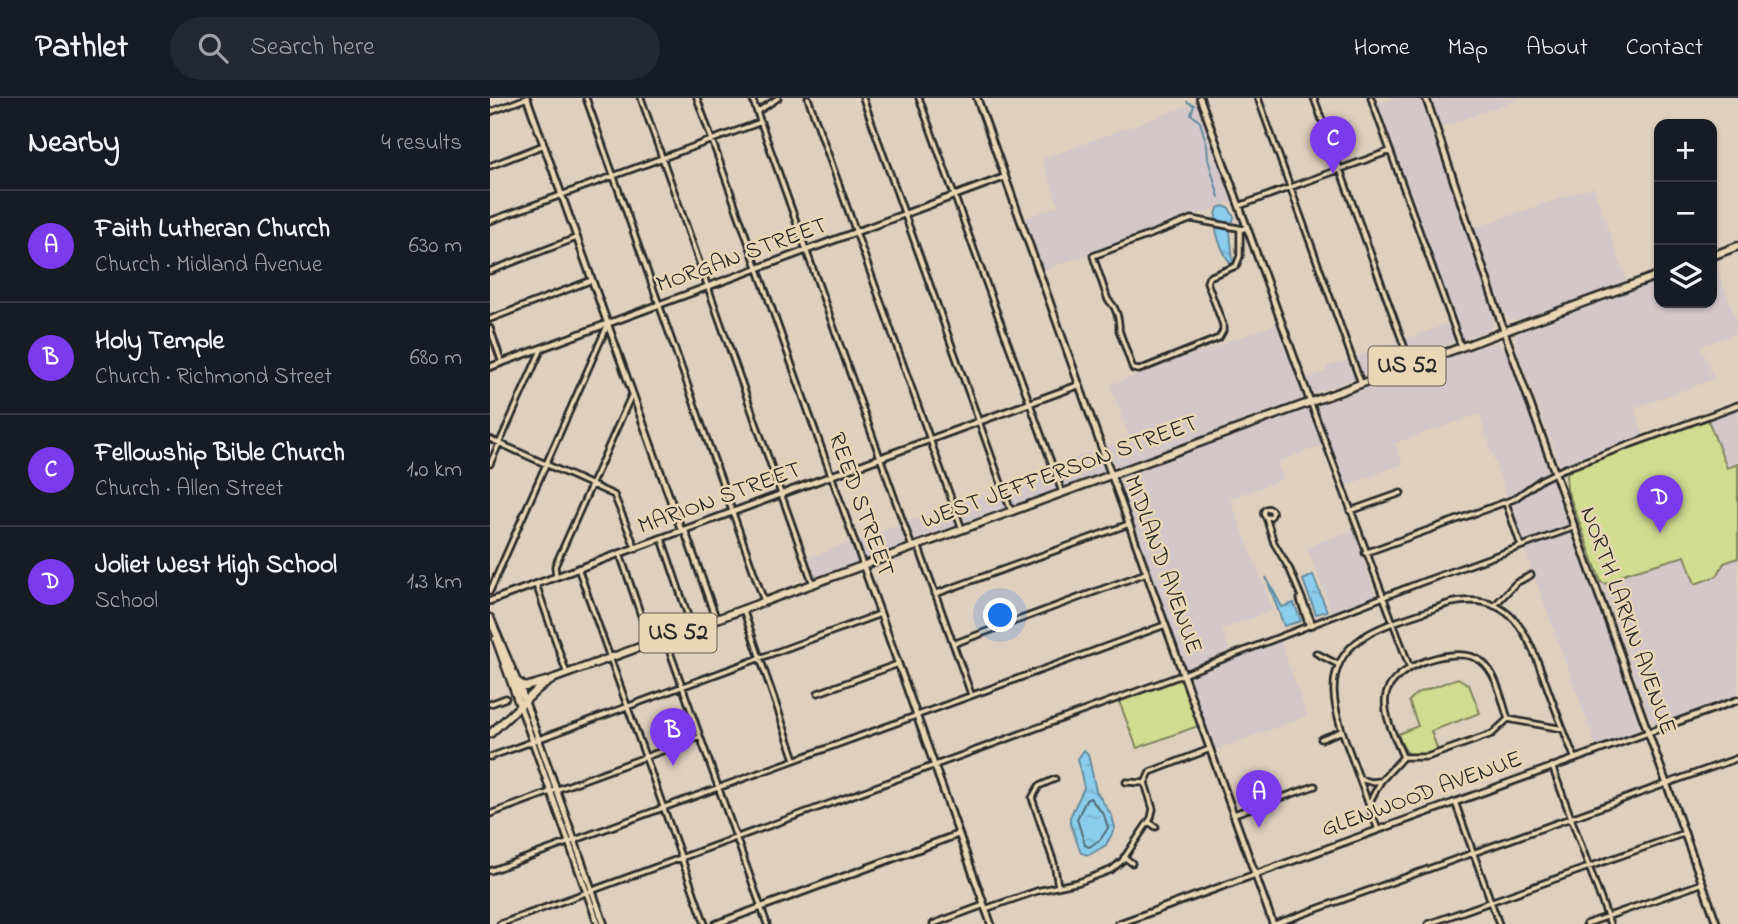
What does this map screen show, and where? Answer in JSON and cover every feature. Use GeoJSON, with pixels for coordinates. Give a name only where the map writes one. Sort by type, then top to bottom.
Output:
{"type":"FeatureCollection","features":[{"type":"Feature","properties":{"kind":"main road"},"geometry":{"type":"LineString","coordinates":[[1717,254],[1738,246]]}},
{"type":"Feature","properties":{"kind":"main road","name":"WEST JEFFERSON STREET"},"geometry":{"type":"LineString","coordinates":[[490,734],[544,684],[555,678],[1654,277]]}},
{"type":"Feature","properties":{"kind":"main road"},"geometry":{"type":"LineString","coordinates":[[490,618],[517,682],[522,704]]}},
{"type":"Feature","properties":{"kind":"main road"},"geometry":{"type":"LineString","coordinates":[[495,631],[496,643],[522,704]]}},
{"type":"Feature","properties":{"kind":"main road","name":"US 52"},"geometry":{"type":"LineString","coordinates":[[517,682],[525,687],[555,678]]}},
{"type":"Feature","properties":{"kind":"street"},"geometry":{"type":"LineString","coordinates":[[490,112],[527,98],[632,394],[716,619]]}},
{"type":"Feature","properties":{"kind":"street"},"geometry":{"type":"LineString","coordinates":[[586,98],[764,601]]}},
{"type":"Feature","properties":{"kind":"street"},"geometry":{"type":"LineString","coordinates":[[641,98],[813,583]]}},
{"type":"Feature","properties":{"kind":"street","name":"REED STREET"},"geometry":{"type":"LineString","coordinates":[[697,98],[991,924]]}},
{"type":"Feature","properties":{"kind":"street"},"geometry":{"type":"LineString","coordinates":[[752,98],[880,458],[935,594],[971,694]]}},
{"type":"Feature","properties":{"kind":"street"},"geometry":{"type":"LineString","coordinates":[[757,113],[778,98]]}},
{"type":"Feature","properties":{"kind":"street"},"geometry":{"type":"LineString","coordinates":[[808,98],[962,529]]}},
{"type":"Feature","properties":{"kind":"street"},"geometry":{"type":"LineString","coordinates":[[863,98],[1012,511]]}},
{"type":"Feature","properties":{"kind":"street"},"geometry":{"type":"LineString","coordinates":[[919,98],[1062,492]]}},
{"type":"Feature","properties":{"kind":"street","name":"MIDLAND AVENUE"},"geometry":{"type":"LineString","coordinates":[[977,98],[1274,924]]}},
{"type":"Feature","properties":{"kind":"street"},"geometry":{"type":"LineString","coordinates":[[1200,98],[1409,668]]}},
{"type":"Feature","properties":{"kind":"street"},"geometry":{"type":"LineString","coordinates":[[1258,98],[1361,383]]}},
{"type":"Feature","properties":{"kind":"street"},"geometry":{"type":"LineString","coordinates":[[1314,98],[1411,365]]}},
{"type":"Feature","properties":{"kind":"street"},"geometry":{"type":"LineString","coordinates":[[1371,98],[1461,346]]}},
{"type":"Feature","properties":{"kind":"street","name":"NORTH LARKIN AVENUE"},"geometry":{"type":"LineString","coordinates":[[1426,98],[1504,331],[1717,924]]}},
{"type":"Feature","properties":{"kind":"street"},"geometry":{"type":"LineString","coordinates":[[490,221],[761,122]]}},
{"type":"Feature","properties":{"kind":"street"},"geometry":{"type":"LineString","coordinates":[[490,166],[544,145]]}},
{"type":"Feature","properties":{"kind":"street"},"geometry":{"type":"LineString","coordinates":[[1239,206],[1390,151]]}},
{"type":"Feature","properties":{"kind":"street","name":"MORGAN STREET"},"geometry":{"type":"LineString","coordinates":[[490,367],[1005,177]]}},
{"type":"Feature","properties":{"kind":"street"},"geometry":{"type":"LineString","coordinates":[[1240,229],[1240,256],[1236,266],[1209,277],[1208,282],[1223,325],[1219,338],[1139,370],[1133,369],[1119,330],[1120,323],[1108,300],[1093,256],[1192,219],[1240,229],[1247,228]]}},
{"type":"Feature","properties":{"kind":"street"},"geometry":{"type":"LineString","coordinates":[[490,271],[577,238]]}},
{"type":"Feature","properties":{"kind":"street"},"geometry":{"type":"LineString","coordinates":[[490,319],[592,280]]}},
{"type":"Feature","properties":{"kind":"street"},"geometry":{"type":"LineString","coordinates":[[490,591],[608,324]]}},
{"type":"Feature","properties":{"kind":"street"},"geometry":{"type":"LineString","coordinates":[[490,328],[502,363]]}},
{"type":"Feature","properties":{"kind":"street"},"geometry":{"type":"LineString","coordinates":[[490,464],[542,348]]}},
{"type":"Feature","properties":{"kind":"street","name":"MARION STREET"},"geometry":{"type":"LineString","coordinates":[[490,601],[1079,386]]}},
{"type":"Feature","properties":{"kind":"street"},"geometry":{"type":"LineString","coordinates":[[556,576],[555,566],[632,394]]}},
{"type":"Feature","properties":{"kind":"street"},"geometry":{"type":"LineString","coordinates":[[1366,553],[1506,503],[1555,473],[1738,405]]}},
{"type":"Feature","properties":{"kind":"street"},"geometry":{"type":"LineString","coordinates":[[490,439],[591,484],[617,499],[636,549]]}},
{"type":"Feature","properties":{"kind":"street"},"geometry":{"type":"LineString","coordinates":[[1350,510],[1401,492]]}},
{"type":"Feature","properties":{"kind":"street"},"geometry":{"type":"LineString","coordinates":[[1506,503],[1521,546]]}},
{"type":"Feature","properties":{"kind":"street"},"geometry":{"type":"LineString","coordinates":[[1266,517],[1273,543],[1290,570],[1311,626]]}},
{"type":"Feature","properties":{"kind":"street"},"geometry":{"type":"LineString","coordinates":[[935,594],[1129,524]]}},
{"type":"Feature","properties":{"kind":"street"},"geometry":{"type":"LineString","coordinates":[[500,924],[1184,675],[1575,526]]}},
{"type":"Feature","properties":{"kind":"street"},"geometry":{"type":"LineString","coordinates":[[662,539],[692,628]]}},
{"type":"Feature","properties":{"kind":"street"},"geometry":{"type":"LineString","coordinates":[[620,554],[650,643]]}},
{"type":"Feature","properties":{"kind":"street"},"geometry":{"type":"LineString","coordinates":[[578,568],[705,924]]}},
{"type":"Feature","properties":{"kind":"street"},"geometry":{"type":"LineString","coordinates":[[953,644],[1146,573]]}},
{"type":"Feature","properties":{"kind":"street"},"geometry":{"type":"LineString","coordinates":[[1494,606],[1516,583],[1531,575]]}},
{"type":"Feature","properties":{"kind":"street"},"geometry":{"type":"LineString","coordinates":[[536,584],[566,674]]}},
{"type":"Feature","properties":{"kind":"street"},"geometry":{"type":"LineString","coordinates":[[1378,830],[1342,731],[1333,694],[1339,665],[1356,642],[1375,630],[1458,601],[1480,602],[1510,615],[1525,632],[1575,759]]}},
{"type":"Feature","properties":{"kind":"street"},"geometry":{"type":"LineString","coordinates":[[743,609],[795,759]]}},
{"type":"Feature","properties":{"kind":"street"},"geometry":{"type":"LineString","coordinates":[[490,757],[880,614]]}},
{"type":"Feature","properties":{"kind":"street"},"geometry":{"type":"LineString","coordinates":[[490,871],[1165,625]]}},
{"type":"Feature","properties":{"kind":"street"},"geometry":{"type":"LineString","coordinates":[[665,638],[767,924]]}},
{"type":"Feature","properties":{"kind":"street"},"geometry":{"type":"LineString","coordinates":[[1316,653],[1339,665]]}},
{"type":"Feature","properties":{"kind":"street"},"geometry":{"type":"LineString","coordinates":[[1402,757],[1387,716],[1385,699],[1390,684],[1409,668],[1455,653],[1473,657],[1488,667],[1508,719]]}},
{"type":"Feature","properties":{"kind":"street"},"geometry":{"type":"LineString","coordinates":[[818,692],[898,664]]}},
{"type":"Feature","properties":{"kind":"street"},"geometry":{"type":"LineString","coordinates":[[490,704],[506,698]]}},
{"type":"Feature","properties":{"kind":"street","name":"GLENWOOD AVENUE"},"geometry":{"type":"LineString","coordinates":[[1118,924],[1738,700]]}},
{"type":"Feature","properties":{"kind":"street"},"geometry":{"type":"LineString","coordinates":[[522,704],[571,842],[604,924]]}},
{"type":"Feature","properties":{"kind":"street"},"geometry":{"type":"LineString","coordinates":[[1508,719],[1563,729]]}},
{"type":"Feature","properties":{"kind":"street"},"geometry":{"type":"LineString","coordinates":[[1402,757],[1419,759],[1453,748],[1492,734],[1508,719]]}},
{"type":"Feature","properties":{"kind":"street"},"geometry":{"type":"LineString","coordinates":[[1321,739],[1342,731]]}},
{"type":"Feature","properties":{"kind":"street"},"geometry":{"type":"LineString","coordinates":[[490,814],[701,737]]}},
{"type":"Feature","properties":{"kind":"street"},"geometry":{"type":"LineString","coordinates":[[933,924],[1103,874],[1117,866],[1149,822],[1153,809],[1145,783],[1147,776],[1154,769],[1210,749]]}},
{"type":"Feature","properties":{"kind":"street"},"geometry":{"type":"LineString","coordinates":[[1368,803],[1381,781],[1402,757]]}},
{"type":"Feature","properties":{"kind":"street"},"geometry":{"type":"LineString","coordinates":[[1274,924],[1738,758]]}},
{"type":"Feature","properties":{"kind":"street"},"geometry":{"type":"LineString","coordinates":[[1552,766],[1610,924]]}},
{"type":"Feature","properties":{"kind":"street"},"geometry":{"type":"LineString","coordinates":[[1055,779],[1039,786],[1032,798],[1054,863],[1058,886]]}},
{"type":"Feature","properties":{"kind":"street"},"geometry":{"type":"LineString","coordinates":[[1360,779],[1381,781]]}},
{"type":"Feature","properties":{"kind":"street"},"geometry":{"type":"LineString","coordinates":[[1126,782],[1145,783]]}},
{"type":"Feature","properties":{"kind":"street"},"geometry":{"type":"LineString","coordinates":[[1234,814],[1315,786]]}},
{"type":"Feature","properties":{"kind":"street"},"geometry":{"type":"LineString","coordinates":[[1455,802],[1499,924]]}},
{"type":"Feature","properties":{"kind":"street"},"geometry":{"type":"LineString","coordinates":[[1149,822],[1156,827]]}},
{"type":"Feature","properties":{"kind":"street"},"geometry":{"type":"LineString","coordinates":[[1428,924],[1685,833]]}},
{"type":"Feature","properties":{"kind":"street"},"geometry":{"type":"LineString","coordinates":[[716,924],[958,834]]}},
{"type":"Feature","properties":{"kind":"street"},"geometry":{"type":"LineString","coordinates":[[1124,857],[1132,863]]}},
{"type":"Feature","properties":{"kind":"street"},"geometry":{"type":"LineString","coordinates":[[1586,924],[1703,883]]}},
{"type":"Feature","properties":{"kind":"street"},"geometry":{"type":"LineString","coordinates":[[590,892],[598,924]]}},
{"type":"Feature","properties":{"kind":"shaded area"},"geometry":{"type":"Polygon","coordinates":[[[1393,98],[1421,98],[1493,314],[1493,325],[1486,331],[1312,394],[1306,379],[1327,371],[1327,367],[1456,321],[1378,104],[1393,98]]]}},
{"type":"Feature","properties":{"kind":"shaded area"},"geometry":{"type":"Polygon","coordinates":[[[1431,98],[1521,98],[1440,128],[1431,98]]]}},
{"type":"Feature","properties":{"kind":"shaded area"},"geometry":{"type":"Polygon","coordinates":[[[1199,102],[1235,201],[1044,270],[1025,218],[1059,206],[1042,159],[1199,102]]]}},
{"type":"Feature","properties":{"kind":"shaded area"},"geometry":{"type":"Polygon","coordinates":[[[1593,187],[1627,282],[1521,319],[1511,320],[1503,311],[1474,228],[1593,187]]]}},
{"type":"Feature","properties":{"kind":"shaded area"},"geometry":{"type":"Polygon","coordinates":[[[1717,269],[1738,325],[1738,333],[1701,346],[1714,379],[1634,408],[1644,437],[1569,464],[1560,464],[1516,348],[1516,336],[1526,329],[1654,282],[1654,308],[1717,308],[1717,269]]]}},
{"type":"Feature","properties":{"kind":"shaded area"},"geometry":{"type":"Polygon","coordinates":[[[1279,323],[1304,398],[1116,468],[1113,466],[1106,447],[1130,438],[1110,385],[1279,323]]]}},
{"type":"Feature","properties":{"kind":"shaded area"},"geometry":{"type":"Polygon","coordinates":[[[1496,342],[1502,345],[1506,352],[1640,722],[1638,732],[1597,748],[1525,551],[1479,414],[1395,443],[1403,464],[1344,486],[1316,406],[1418,367],[1496,342]]]}},
{"type":"Feature","properties":{"kind":"shaded area"},"geometry":{"type":"Polygon","coordinates":[[[1307,408],[1323,445],[1277,462],[1283,479],[1230,499],[1273,610],[1222,629],[1230,654],[1186,669],[1118,478],[1307,408]]]}},
{"type":"Feature","properties":{"kind":"shaded area"},"geometry":{"type":"Polygon","coordinates":[[[1738,409],[1738,696],[1656,724],[1649,717],[1565,478],[1573,469],[1738,409]]]}},
{"type":"Feature","properties":{"kind":"shaded area"},"geometry":{"type":"Polygon","coordinates":[[[1099,449],[1105,472],[816,579],[808,558],[1051,470],[1050,467],[1099,449]]]}},
{"type":"Feature","properties":{"kind":"shaded area"},"geometry":{"type":"Polygon","coordinates":[[[1354,530],[1376,596],[1333,615],[1307,547],[1354,530]]]}},
{"type":"Feature","properties":{"kind":"shaded area"},"geometry":{"type":"Polygon","coordinates":[[[1280,640],[1307,716],[1215,750],[1189,677],[1280,640]]]}},
{"type":"Feature","properties":{"kind":"green space"},"geometry":{"type":"Polygon","coordinates":[[[1708,420],[1727,468],[1738,464],[1738,558],[1724,563],[1717,576],[1695,584],[1685,556],[1626,573],[1606,584],[1601,582],[1567,489],[1566,474],[1573,469],[1708,420]]]}},
{"type":"Feature","properties":{"kind":"green space"},"geometry":{"type":"Polygon","coordinates":[[[1458,678],[1469,685],[1480,713],[1431,731],[1438,751],[1423,756],[1408,753],[1398,734],[1418,726],[1409,701],[1417,693],[1458,678]]]}},
{"type":"Feature","properties":{"kind":"green space"},"geometry":{"type":"Polygon","coordinates":[[[1178,680],[1183,682],[1198,726],[1137,748],[1119,701],[1178,680]]]}},
{"type":"Feature","properties":{"kind":"water"},"geometry":{"type":"Polygon","coordinates":[[[1218,208],[1229,208],[1234,217],[1230,230],[1233,264],[1223,250],[1216,229],[1218,208]]]}},
{"type":"Feature","properties":{"kind":"water"},"geometry":{"type":"Polygon","coordinates":[[[1313,575],[1327,611],[1316,614],[1303,580],[1313,575]]]}},
{"type":"Feature","properties":{"kind":"water"},"geometry":{"type":"Polygon","coordinates":[[[1266,577],[1282,607],[1294,603],[1301,621],[1284,626],[1266,577]]]}},
{"type":"Feature","properties":{"kind":"water"},"geometry":{"type":"Polygon","coordinates":[[[1084,750],[1088,754],[1096,791],[1112,816],[1115,828],[1106,845],[1089,855],[1081,853],[1070,823],[1070,817],[1084,788],[1078,759],[1084,750]]]}},
{"type":"Feature","properties":{"kind":"waterway"},"geometry":{"type":"LineString","coordinates":[[1187,102],[1194,105],[1191,114],[1200,122],[1219,197]]}},
{"type":"Feature","properties":{"kind":"place","name":"Fellowship Bible Church"},"geometry":{"type":"Point","coordinates":[1333,174]}},
{"type":"Feature","properties":{"kind":"place","name":"Joliet West High School"},"geometry":{"type":"Point","coordinates":[1660,533]}},
{"type":"Feature","properties":{"kind":"place","name":"Holy Temple"},"geometry":{"type":"Point","coordinates":[673,766]}},
{"type":"Feature","properties":{"kind":"place","name":"Faith Lutheran Church"},"geometry":{"type":"Point","coordinates":[1259,828]}}]}
